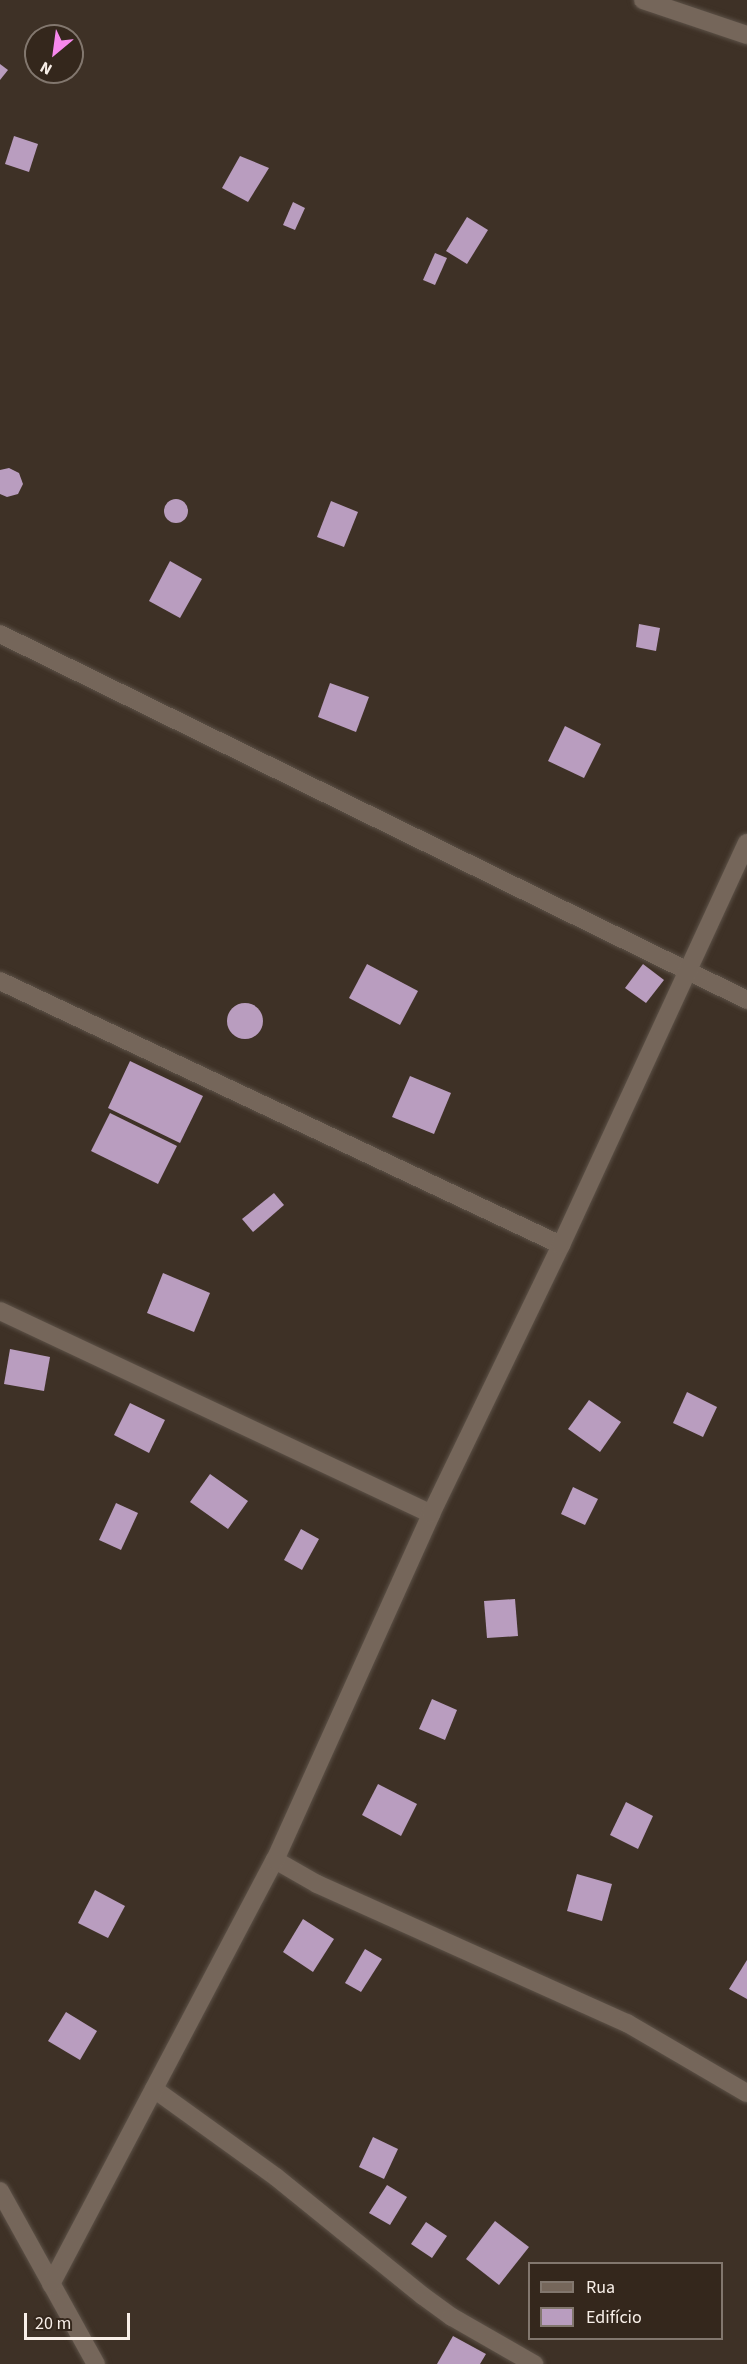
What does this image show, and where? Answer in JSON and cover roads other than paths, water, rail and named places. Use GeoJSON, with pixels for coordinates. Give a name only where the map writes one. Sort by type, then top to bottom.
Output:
{"type":"FeatureCollection","features":[{"type":"Feature","properties":{"kind":"street"},"geometry":{"type":"LineString","coordinates":[[643,0],[747,35]]}},
{"type":"Feature","properties":{"kind":"street"},"geometry":{"type":"LineString","coordinates":[[0,634],[747,1000]]}},
{"type":"Feature","properties":{"kind":"street"},"geometry":{"type":"LineString","coordinates":[[51,2284],[274,1860],[431,1514],[561,1245],[747,843]]}},
{"type":"Feature","properties":{"kind":"street"},"geometry":{"type":"LineString","coordinates":[[0,981],[561,1245]]}},
{"type":"Feature","properties":{"kind":"street"},"geometry":{"type":"LineString","coordinates":[[0,1311],[431,1514]]}},
{"type":"Feature","properties":{"kind":"street"},"geometry":{"type":"LineString","coordinates":[[274,1860],[317,1884],[627,2023],[747,2093]]}},
{"type":"Feature","properties":{"kind":"street"},"geometry":{"type":"LineString","coordinates":[[154,2089],[276,2177],[452,2317],[534,2364]]}},
{"type":"Feature","properties":{"kind":"street"},"geometry":{"type":"LineString","coordinates":[[0,2191],[96,2364]]}}]}
